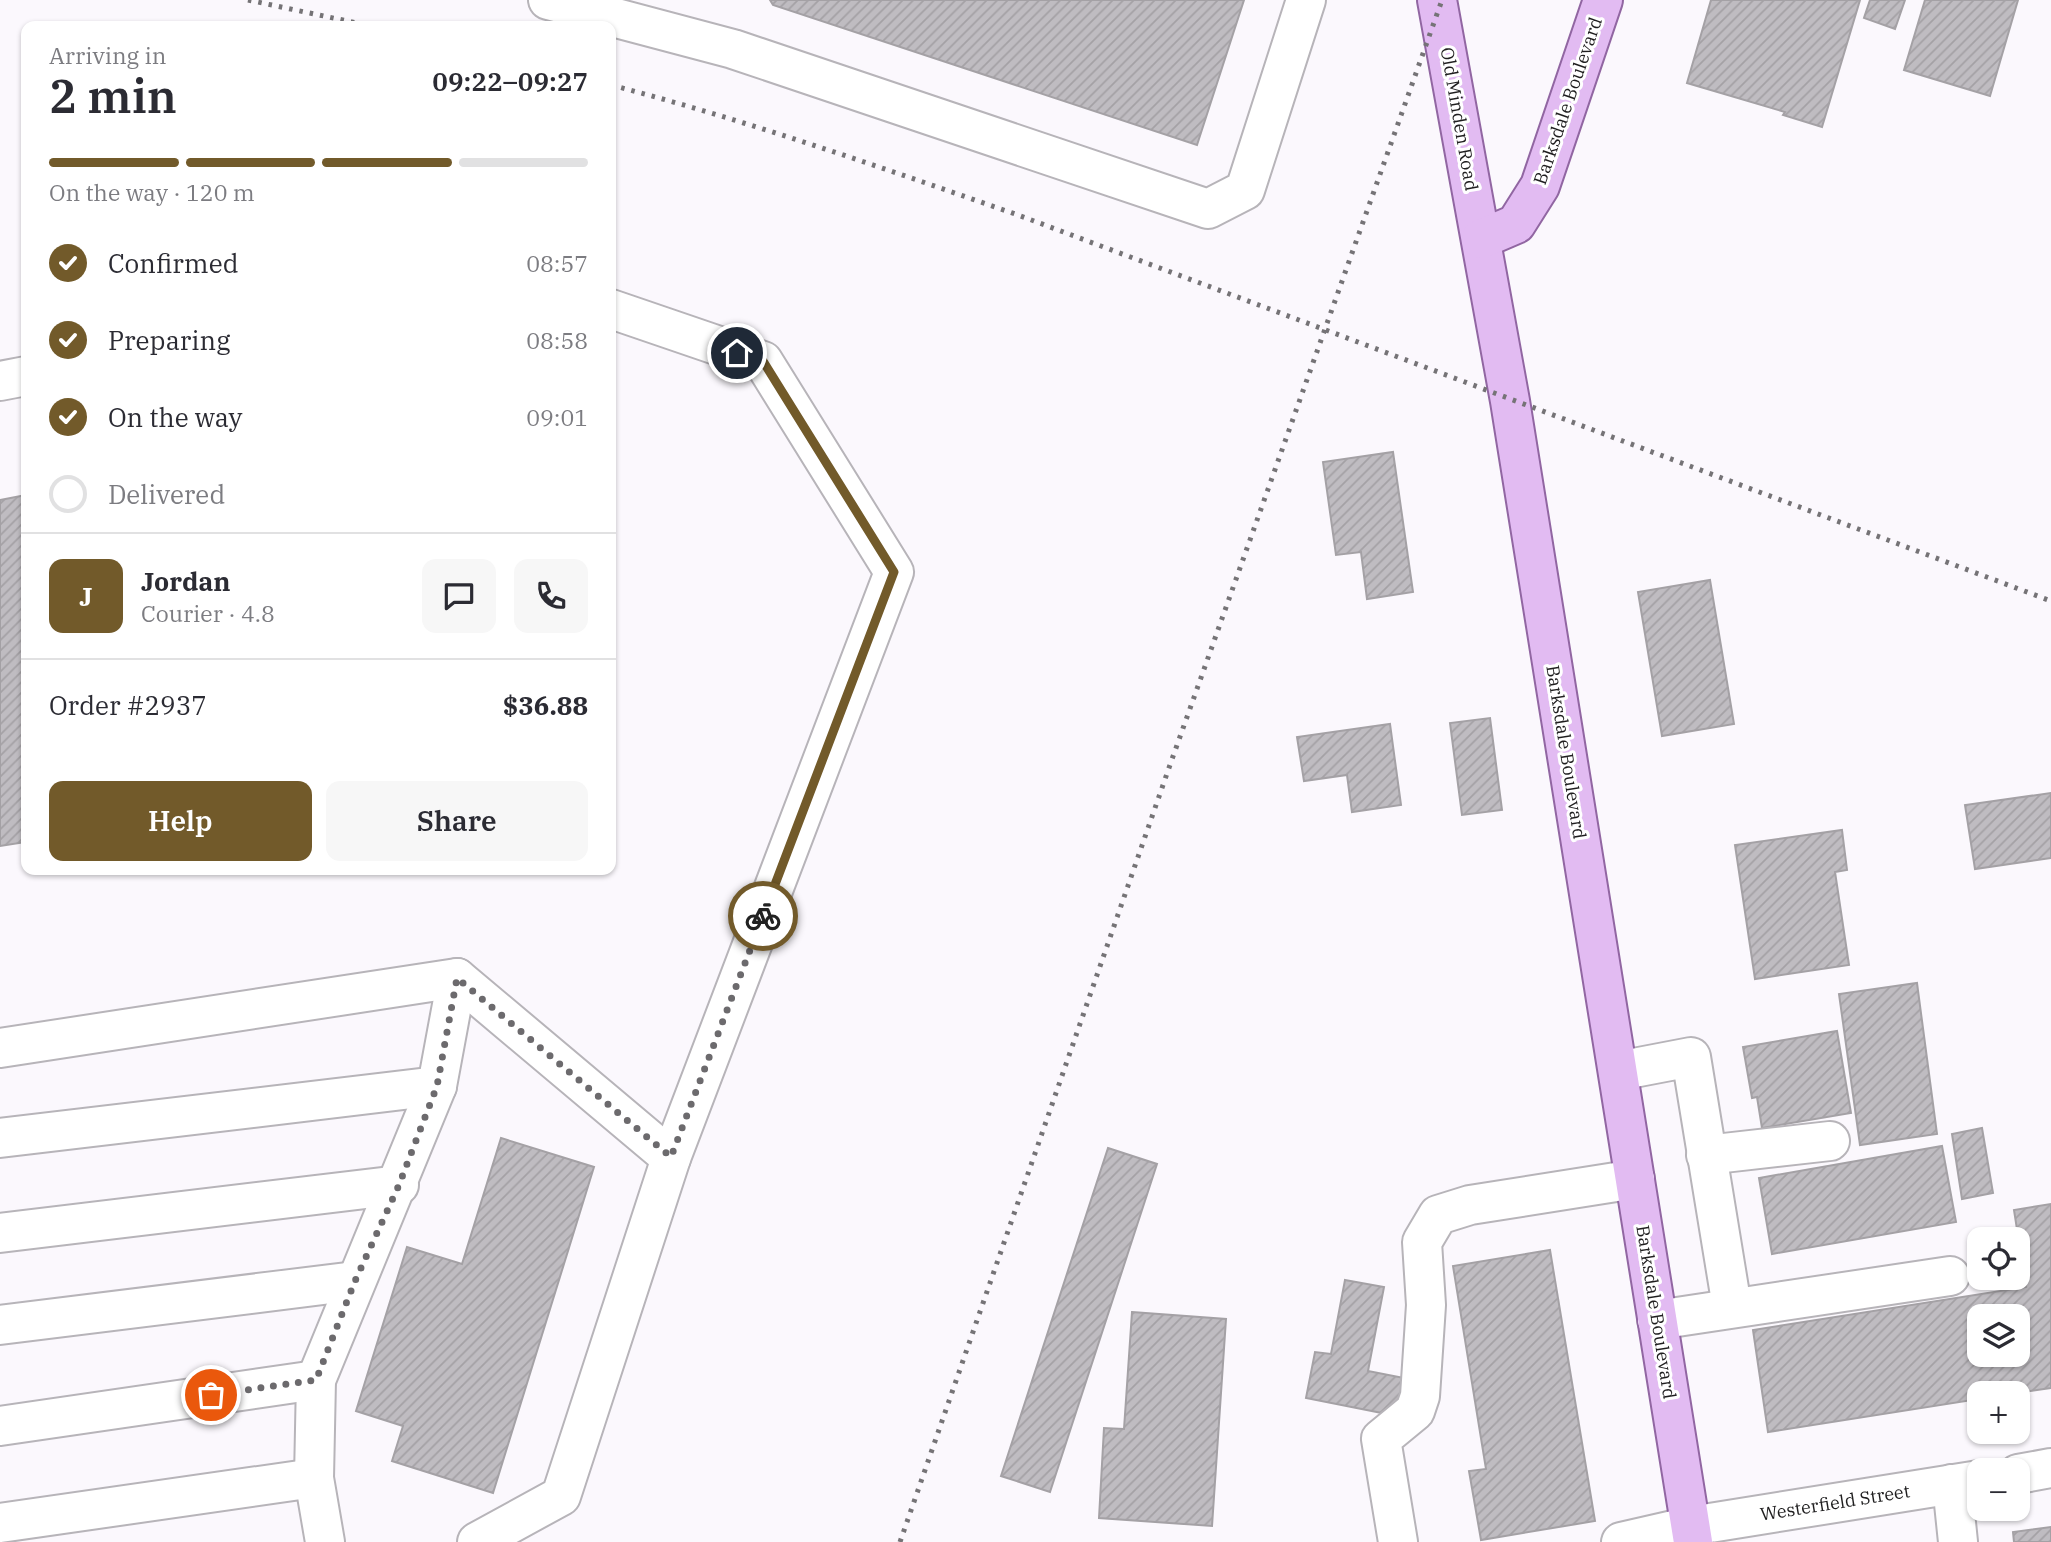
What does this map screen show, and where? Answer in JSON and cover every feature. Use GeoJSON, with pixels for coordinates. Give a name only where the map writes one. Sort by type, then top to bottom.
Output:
{"type":"FeatureCollection","features":[{"type":"Feature","properties":{"kind":"main road","name":"Old Minden Road"},"geometry":{"type":"LineString","coordinates":[[1437,0],[1481,239]]}},
{"type":"Feature","properties":{"kind":"main road","name":"Barksdale Boulevard"},"geometry":{"type":"LineString","coordinates":[[1603,0],[1539,186],[1516,224],[1481,239],[1692,1534]]}},
{"type":"Feature","properties":{"kind":"street"},"geometry":{"type":"LineString","coordinates":[[548,0],[733,49],[1208,209],[1245,190],[1306,0]]}},
{"type":"Feature","properties":{"kind":"street"},"geometry":{"type":"LineString","coordinates":[[477,1542],[561,1496],[671,1157],[894,572],[763,361],[616,311]]}},
{"type":"Feature","properties":{"kind":"street"},"geometry":{"type":"LineString","coordinates":[[0,381],[21,377]]}},
{"type":"Feature","properties":{"kind":"street"},"geometry":{"type":"LineString","coordinates":[[0,1048],[457,978],[671,1157]]}},
{"type":"Feature","properties":{"kind":"street"},"geometry":{"type":"LineString","coordinates":[[325,1542],[314,1478],[316,1380],[355,1281],[399,1185],[437,1086],[457,978]]}},
{"type":"Feature","properties":{"kind":"street"},"geometry":{"type":"LineString","coordinates":[[1618,1071],[1691,1057],[1732,1307]]}},
{"type":"Feature","properties":{"kind":"street"},"geometry":{"type":"LineString","coordinates":[[0,1138],[437,1086]]}},
{"type":"Feature","properties":{"kind":"street"},"geometry":{"type":"LineString","coordinates":[[1706,1155],[1830,1141]]}},
{"type":"Feature","properties":{"kind":"street"},"geometry":{"type":"LineString","coordinates":[[1398,1542],[1381,1439],[1415,1411],[1420,1396],[1426,1306],[1422,1242],[1437,1215],[1470,1205],[1635,1179]]}},
{"type":"Feature","properties":{"kind":"street"},"geometry":{"type":"LineString","coordinates":[[0,1233],[399,1185]]}},
{"type":"Feature","properties":{"kind":"street"},"geometry":{"type":"LineString","coordinates":[[1657,1320],[1950,1276]]}},
{"type":"Feature","properties":{"kind":"street"},"geometry":{"type":"LineString","coordinates":[[0,1325],[355,1281]]}},
{"type":"Feature","properties":{"kind":"street"},"geometry":{"type":"LineString","coordinates":[[0,1426],[316,1380]]}},
{"type":"Feature","properties":{"kind":"street"},"geometry":{"type":"LineString","coordinates":[[2030,1472],[2051,1468]]}},
{"type":"Feature","properties":{"kind":"street"},"geometry":{"type":"LineString","coordinates":[[0,1523],[314,1478]]}},
{"type":"Feature","properties":{"kind":"street"},"geometry":{"type":"LineString","coordinates":[[1958,1542],[1965,1482]]}},
{"type":"Feature","properties":{"kind":"street","name":"Westerfield Street"},"geometry":{"type":"LineString","coordinates":[[1621,1542],[1779,1527],[1965,1482]]}},
{"type":"Feature","properties":{"kind":"building"},"geometry":{"type":"Polygon","coordinates":[[[770,0],[1244,0],[1197,145],[773,5],[770,0]]]}},
{"type":"Feature","properties":{"kind":"building"},"geometry":{"type":"Polygon","coordinates":[[[1711,0],[1860,0],[1822,127],[1783,115],[1785,112],[1687,83],[1711,0]]]}},
{"type":"Feature","properties":{"kind":"building"},"geometry":{"type":"Polygon","coordinates":[[[1870,0],[1905,0],[1895,29],[1864,18],[1870,0]]]}},
{"type":"Feature","properties":{"kind":"building"},"geometry":{"type":"Polygon","coordinates":[[[1925,0],[2018,0],[1990,96],[1904,70],[1925,0]]]}},
{"type":"Feature","properties":{"kind":"building"},"geometry":{"type":"Polygon","coordinates":[[[1393,452],[1413,592],[1367,599],[1361,552],[1336,555],[1323,462],[1393,452]]]}},
{"type":"Feature","properties":{"kind":"building"},"geometry":{"type":"Polygon","coordinates":[[[21,496],[21,843],[0,846],[0,500],[21,496]]]}},
{"type":"Feature","properties":{"kind":"building"},"geometry":{"type":"Polygon","coordinates":[[[1710,580],[1734,724],[1662,736],[1638,592],[1710,580]]]}},
{"type":"Feature","properties":{"kind":"building"},"geometry":{"type":"Polygon","coordinates":[[[1490,718],[1502,810],[1462,815],[1450,723],[1490,718]]]}},
{"type":"Feature","properties":{"kind":"building"},"geometry":{"type":"Polygon","coordinates":[[[1390,724],[1401,805],[1352,812],[1347,775],[1304,781],[1297,737],[1390,724]]]}},
{"type":"Feature","properties":{"kind":"building"},"geometry":{"type":"Polygon","coordinates":[[[2051,793],[2051,858],[1975,869],[1965,805],[2051,793]]]}},
{"type":"Feature","properties":{"kind":"building"},"geometry":{"type":"Polygon","coordinates":[[[1842,830],[1847,870],[1835,872],[1849,965],[1755,979],[1735,845],[1842,830]]]}},
{"type":"Feature","properties":{"kind":"building"},"geometry":{"type":"Polygon","coordinates":[[[1917,983],[1937,1134],[1860,1145],[1839,994],[1917,983]]]}},
{"type":"Feature","properties":{"kind":"building"},"geometry":{"type":"Polygon","coordinates":[[[1837,1031],[1851,1113],[1762,1128],[1757,1097],[1752,1098],[1743,1047],[1837,1031]]]}},
{"type":"Feature","properties":{"kind":"building"},"geometry":{"type":"Polygon","coordinates":[[[1982,1128],[1993,1193],[1962,1199],[1952,1134],[1982,1128]]]}},
{"type":"Feature","properties":{"kind":"building"},"geometry":{"type":"Polygon","coordinates":[[[501,1138],[594,1167],[493,1493],[392,1461],[403,1426],[356,1411],[407,1247],[462,1264],[501,1138]]]}},
{"type":"Feature","properties":{"kind":"building"},"geometry":{"type":"Polygon","coordinates":[[[1942,1146],[1956,1222],[1772,1254],[1759,1178],[1942,1146]]]}},
{"type":"Feature","properties":{"kind":"building"},"geometry":{"type":"Polygon","coordinates":[[[1108,1148],[1157,1164],[1050,1492],[1001,1476],[1108,1148]]]}},
{"type":"Feature","properties":{"kind":"building"},"geometry":{"type":"Polygon","coordinates":[[[2051,1204],[2051,1388],[2030,1391],[2030,1381],[1967,1381],[1967,1401],[1768,1432],[1753,1330],[2007,1290],[2030,1290],[2030,1227],[2017,1227],[2014,1210],[2051,1204]]]}},
{"type":"Feature","properties":{"kind":"building"},"geometry":{"type":"Polygon","coordinates":[[[1550,1250],[1595,1521],[1481,1540],[1469,1471],[1486,1469],[1453,1266],[1550,1250]]]}},
{"type":"Feature","properties":{"kind":"building"},"geometry":{"type":"Polygon","coordinates":[[[1345,1280],[1384,1287],[1368,1371],[1404,1378],[1397,1416],[1306,1398],[1315,1352],[1331,1354],[1345,1280]]]}},
{"type":"Feature","properties":{"kind":"building"},"geometry":{"type":"Polygon","coordinates":[[[1132,1312],[1226,1319],[1212,1526],[1099,1518],[1104,1428],[1124,1429],[1132,1312]]]}},
{"type":"Feature","properties":{"kind":"building"},"geometry":{"type":"Polygon","coordinates":[[[2051,1527],[2051,1542],[2014,1542],[2013,1532],[2051,1527]]]}},
{"type":"Feature","properties":{"kind":"railway"},"geometry":{"type":"LineString","coordinates":[[248,0],[347,21]]}},
{"type":"Feature","properties":{"kind":"railway"},"geometry":{"type":"LineString","coordinates":[[900,1542],[1171,762],[1442,0]]}},
{"type":"Feature","properties":{"kind":"railway"},"geometry":{"type":"LineString","coordinates":[[616,86],[765,130],[1018,215],[2051,601]]}},
{"type":"Feature","properties":{"kind":"way so far"},"geometry":{"type":"LineString","coordinates":[[211,1395],[316,1380],[355,1281],[399,1185],[437,1086],[457,978],[671,1157],[763,916]]}},
{"type":"Feature","properties":{"kind":"route"},"geometry":{"type":"LineString","coordinates":[[737,353],[763,361],[894,572],[763,916]]}}]}
